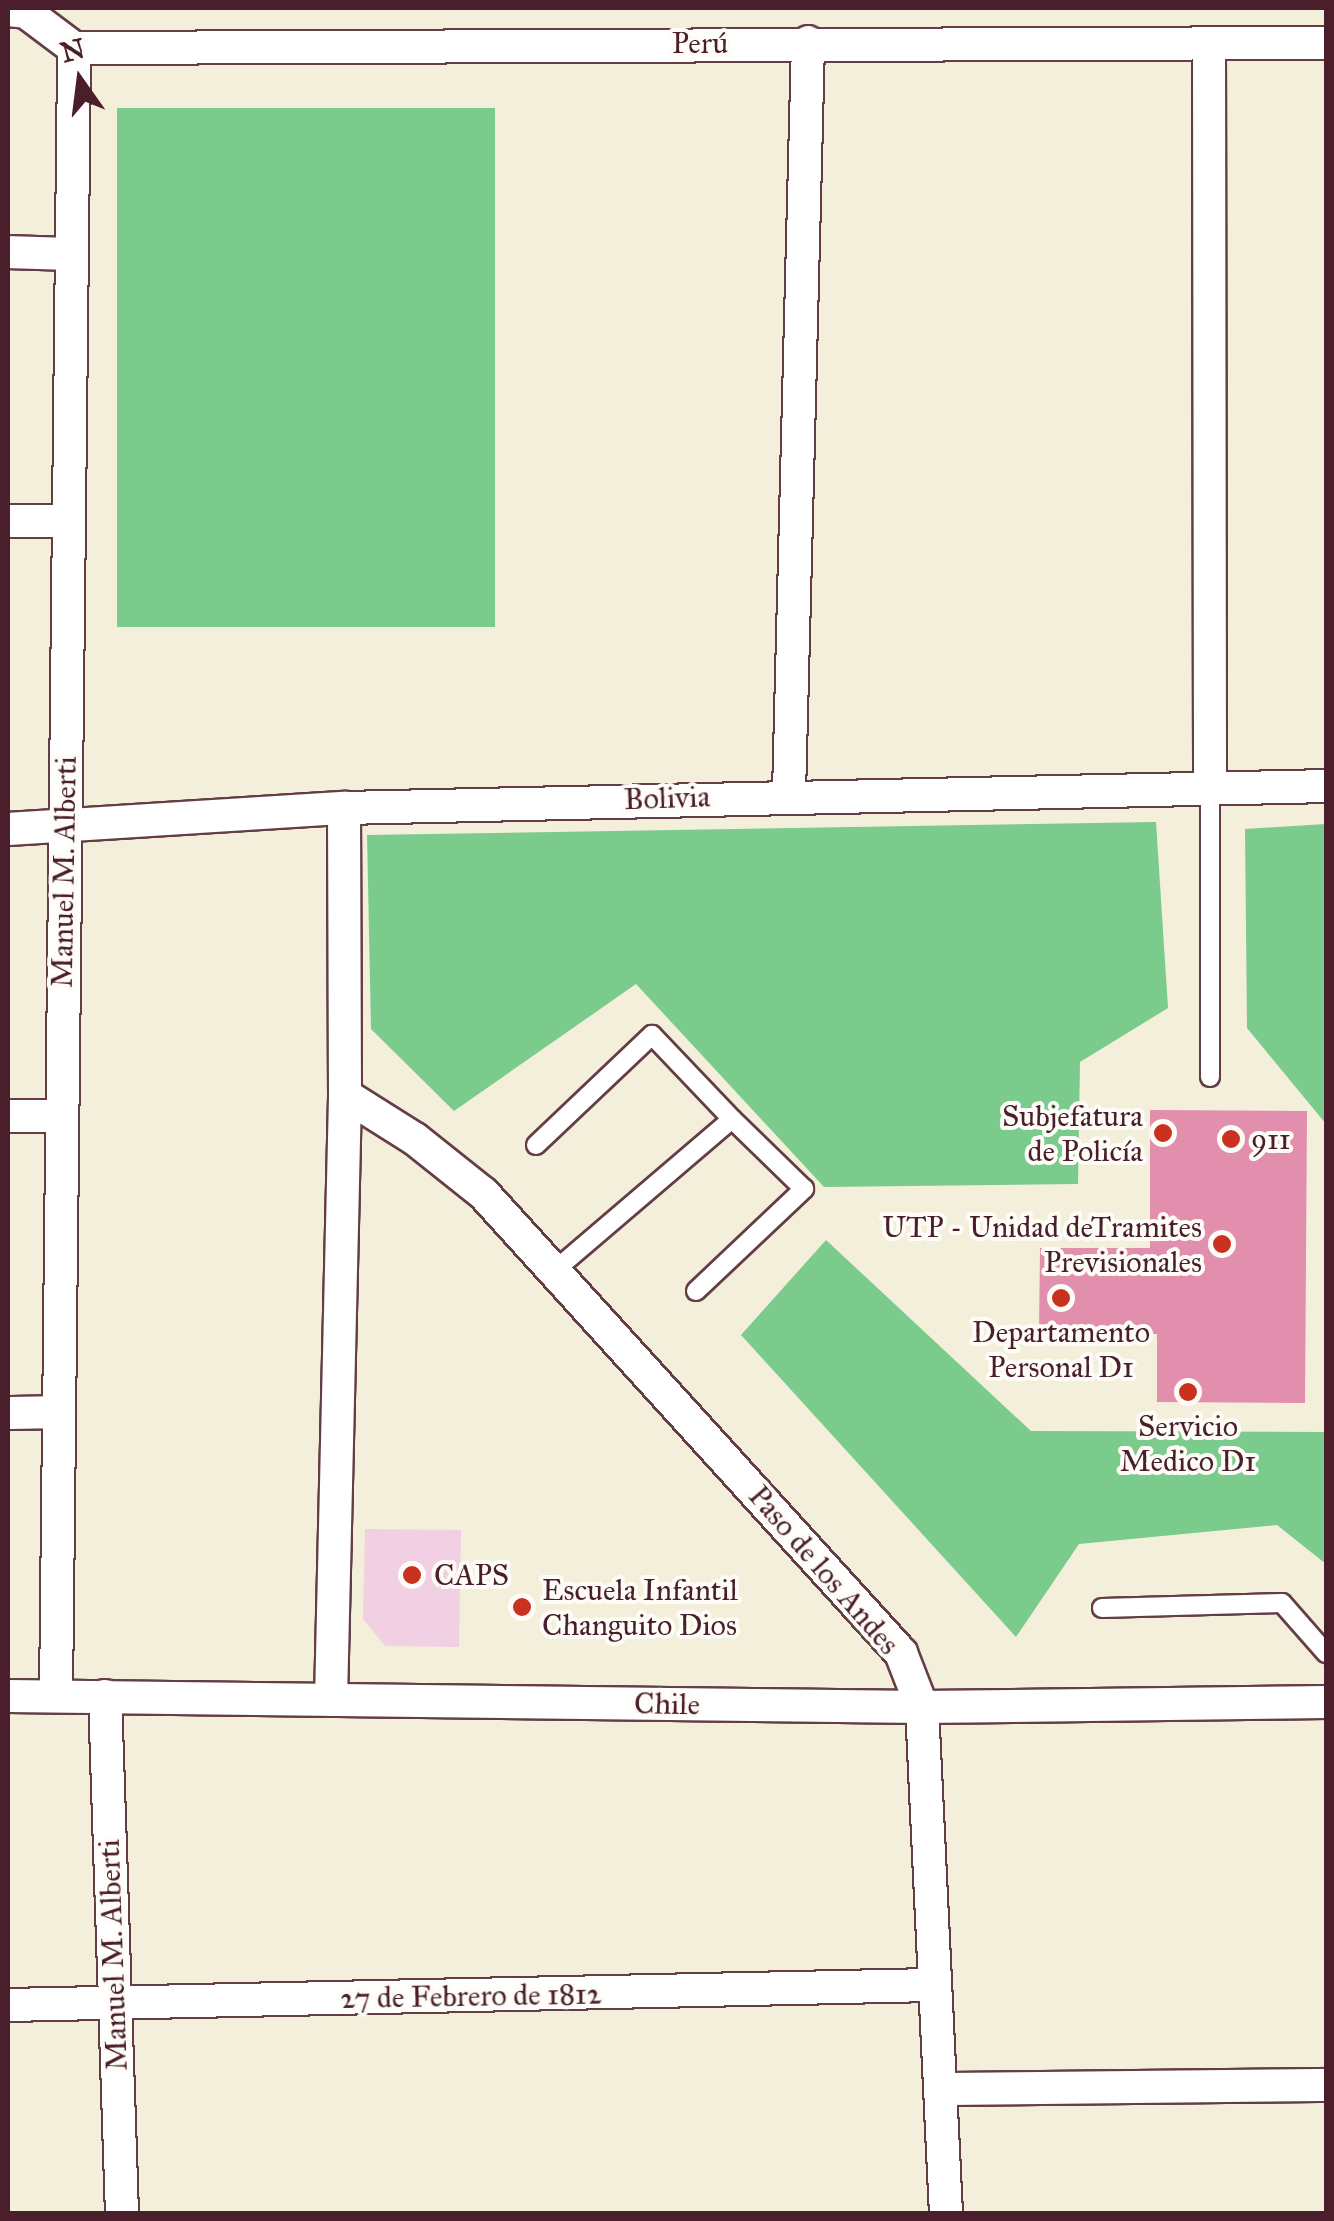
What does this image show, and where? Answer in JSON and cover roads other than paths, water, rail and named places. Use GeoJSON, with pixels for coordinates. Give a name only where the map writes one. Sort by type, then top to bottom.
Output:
{"type":"FeatureCollection","features":[{"type":"Feature","properties":{"kind":"street"},"geometry":{"type":"LineString","coordinates":[[8,10],[26,12],[74,48]]}},
{"type":"Feature","properties":{"kind":"street"},"geometry":{"type":"LineString","coordinates":[[789,794],[808,42]]}},
{"type":"Feature","properties":{"kind":"street","name":"Perú"},"geometry":{"type":"LineString","coordinates":[[74,48],[808,42],[1326,43]]}},
{"type":"Feature","properties":{"kind":"street"},"geometry":{"type":"LineString","coordinates":[[1210,45],[1210,788]]}},
{"type":"Feature","properties":{"kind":"street","name":"Manuel M. Alberti"},"geometry":{"type":"LineString","coordinates":[[56,1696],[74,48]]}},
{"type":"Feature","properties":{"kind":"street"},"geometry":{"type":"LineString","coordinates":[[8,252],[71,254]]}},
{"type":"Feature","properties":{"kind":"street"},"geometry":{"type":"LineString","coordinates":[[8,521],[68,521]]}},
{"type":"Feature","properties":{"kind":"street","name":"Bolivia"},"geometry":{"type":"LineString","coordinates":[[8,828],[65,828],[344,808],[789,794],[1326,786]]}},
{"type":"Feature","properties":{"kind":"street"},"geometry":{"type":"LineString","coordinates":[[331,1700],[345,1094],[344,808]]}},
{"type":"Feature","properties":{"kind":"street","name":"Paso de los Andes"},"geometry":{"type":"LineString","coordinates":[[345,1094],[414,1140],[482,1193],[901,1653],[922,1707],[946,2214]]}},
{"type":"Feature","properties":{"kind":"street"},"geometry":{"type":"LineString","coordinates":[[8,1116],[62,1116]]}},
{"type":"Feature","properties":{"kind":"street"},"geometry":{"type":"LineString","coordinates":[[8,1413],[59,1412]]}},
{"type":"Feature","properties":{"kind":"street","name":"Chile"},"geometry":{"type":"LineString","coordinates":[[8,1696],[922,1707],[1326,1702]]}},
{"type":"Feature","properties":{"kind":"street","name":"Manuel M. Alberti"},"geometry":{"type":"LineString","coordinates":[[105,1696],[122,2214]]}},
{"type":"Feature","properties":{"kind":"street","name":"27 de Febrero de 1812"},"geometry":{"type":"LineString","coordinates":[[8,2005],[934,1985]]}},
{"type":"Feature","properties":{"kind":"street"},"geometry":{"type":"LineString","coordinates":[[942,2089],[1326,2086]]}},
{"type":"Feature","properties":{"kind":"lane"},"geometry":{"type":"LineString","coordinates":[[1210,788],[1210,1077]]}},
{"type":"Feature","properties":{"kind":"lane"},"geometry":{"type":"LineString","coordinates":[[536,1146],[652,1036],[804,1189],[696,1292]]}},
{"type":"Feature","properties":{"kind":"lane"},"geometry":{"type":"LineString","coordinates":[[554,1271],[732,1119]]}},
{"type":"Feature","properties":{"kind":"lane"},"geometry":{"type":"LineString","coordinates":[[1102,1608],[1282,1603],[1326,1652]]}},
{"type":"Feature","properties":{"kind":"place","name":"Subjefatura de Policía"},"geometry":{"type":"Point","coordinates":[1163,1133]}},
{"type":"Feature","properties":{"kind":"place","name":"911"},"geometry":{"type":"Point","coordinates":[1231,1139]}},
{"type":"Feature","properties":{"kind":"place","name":"UTP - Unidad deTramites Previsionales"},"geometry":{"type":"Point","coordinates":[1222,1244]}},
{"type":"Feature","properties":{"kind":"place","name":"Departamento Personal D1"},"geometry":{"type":"Point","coordinates":[1061,1298]}},
{"type":"Feature","properties":{"kind":"place","name":"Servicio Medico D1"},"geometry":{"type":"Point","coordinates":[1188,1392]}},
{"type":"Feature","properties":{"kind":"place","name":"CAPS"},"geometry":{"type":"Point","coordinates":[412,1575]}},
{"type":"Feature","properties":{"kind":"place","name":"Escuela Infantil Changuito Dios"},"geometry":{"type":"Point","coordinates":[522,1607]}}]}
